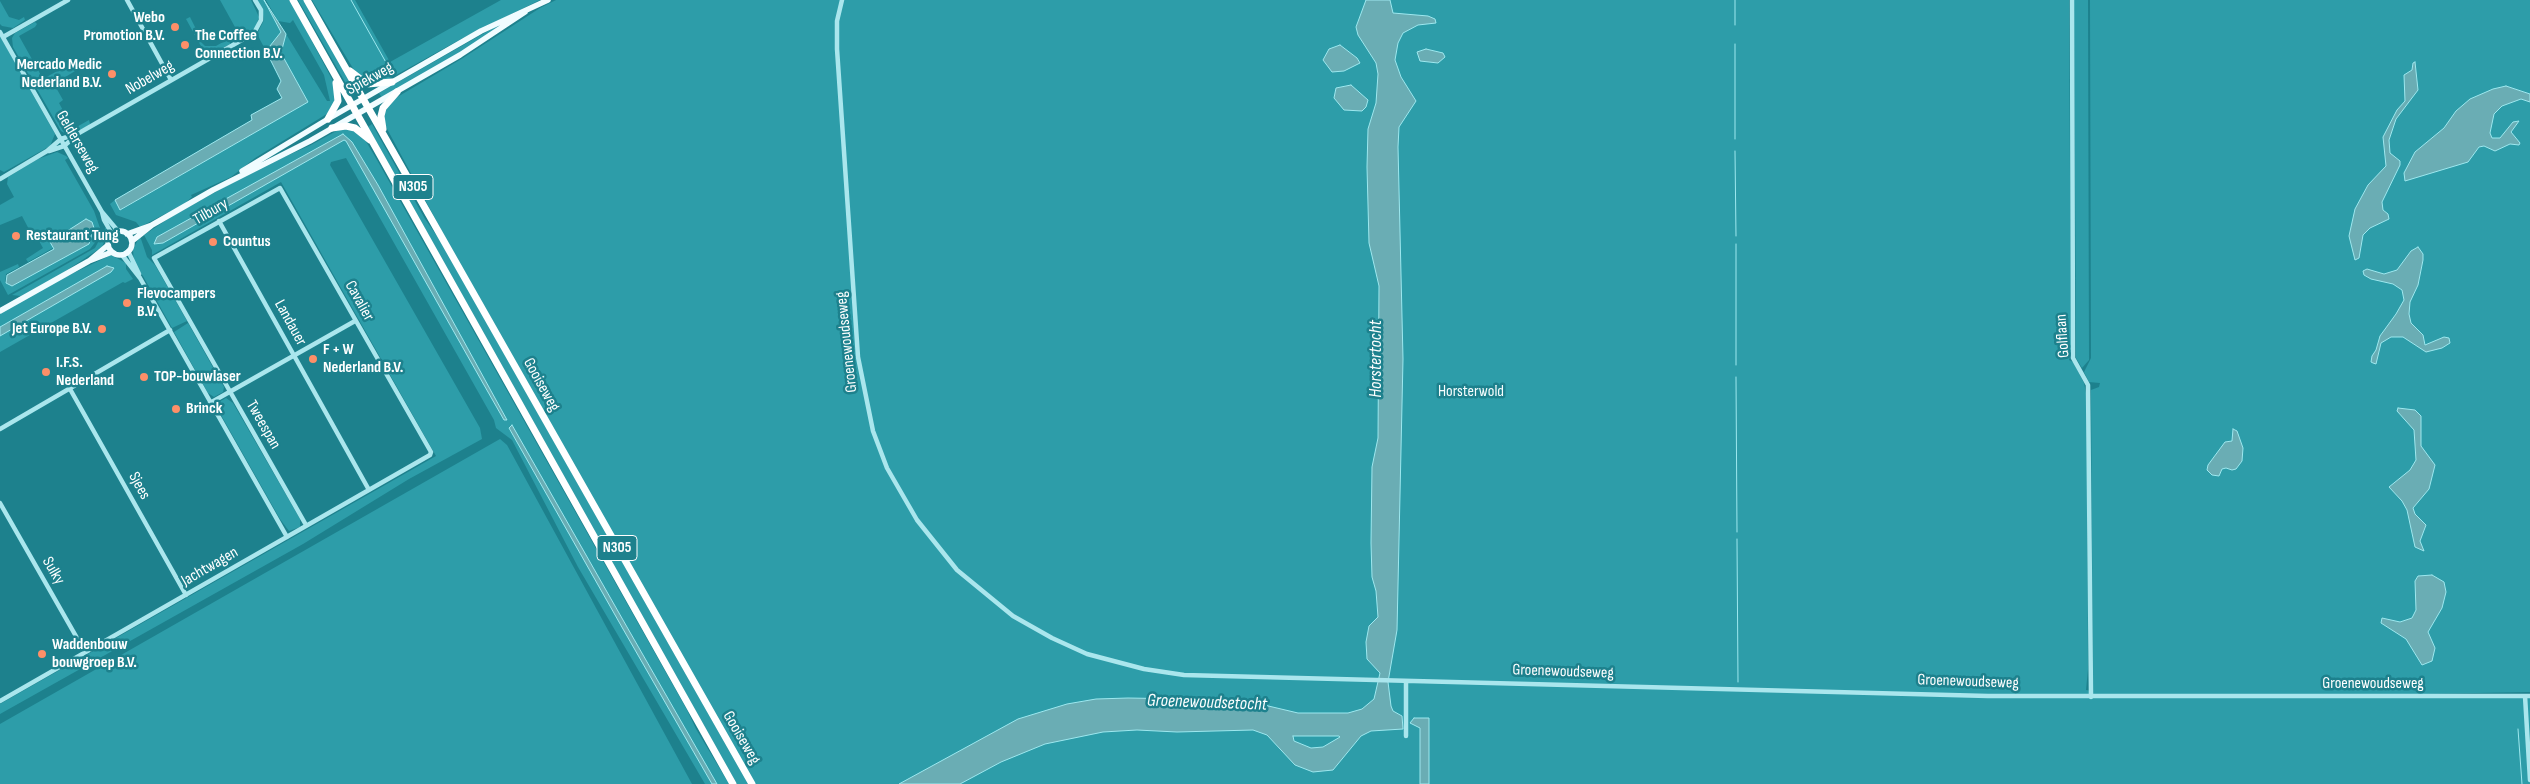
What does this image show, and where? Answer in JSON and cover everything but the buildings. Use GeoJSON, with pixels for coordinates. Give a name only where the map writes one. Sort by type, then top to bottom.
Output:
{"type":"FeatureCollection","features":[{"type":"Feature","properties":{"kind":"highway","name":"Gooiseweg"},"geometry":{"type":"LineString","coordinates":[[293,0],[572,502],[733,784]]}},
{"type":"Feature","properties":{"kind":"highway","name":"Gooiseweg"},"geometry":{"type":"LineString","coordinates":[[307,0],[752,784]]}},
{"type":"Feature","properties":{"kind":"highway"},"geometry":{"type":"LineString","coordinates":[[344,66],[367,84],[376,85],[392,82]]}},
{"type":"Feature","properties":{"kind":"highway"},"geometry":{"type":"LineString","coordinates":[[328,119],[337,106],[339,96],[334,72]]}},
{"type":"Feature","properties":{"kind":"highway"},"geometry":{"type":"LineString","coordinates":[[385,137],[382,112],[385,104],[397,92]]}},
{"type":"Feature","properties":{"kind":"highway"},"geometry":{"type":"LineString","coordinates":[[332,128],[346,126],[355,128],[374,144]]}},
{"type":"Feature","properties":{"kind":"main road","name":"Spiekweg"},"geometry":{"type":"LineString","coordinates":[[233,178],[255,161],[481,31],[548,0]]}},
{"type":"Feature","properties":{"kind":"main road","name":"Spiekweg"},"geometry":{"type":"LineString","coordinates":[[132,241],[152,225],[233,178],[332,128],[460,56],[525,12]]}},
{"type":"Feature","properties":{"kind":"main road","name":"Spiekweg"},"geometry":{"type":"LineString","coordinates":[[127,234],[152,225]]}},
{"type":"Feature","properties":{"kind":"main road"},"geometry":{"type":"LineString","coordinates":[[0,311],[89,261],[112,252],[122,255],[128,251],[132,241],[127,234],[115,233],[108,246],[89,261]]}},
{"type":"Feature","properties":{"kind":"main road"},"geometry":{"type":"LineString","coordinates":[[108,246],[112,252]]}},
{"type":"Feature","properties":{"kind":"street"},"geometry":{"type":"LineString","coordinates":[[3,37],[68,0]]}},
{"type":"Feature","properties":{"kind":"street"},"geometry":{"type":"LineString","coordinates":[[127,0],[171,80]]}},
{"type":"Feature","properties":{"kind":"street","name":"Nobelweg"},"geometry":{"type":"LineString","coordinates":[[48,151],[61,140],[79,133],[254,33],[261,20],[261,10],[255,0]]}},
{"type":"Feature","properties":{"kind":"street","name":"Groenewoudseweg"},"geometry":{"type":"LineString","coordinates":[[842,0],[837,22],[837,49],[860,377],[873,431],[887,468],[917,520],[958,570],[1013,616],[1052,638],[1087,654],[1116,663],[1184,675],[2090,697],[2528,696]]}},
{"type":"Feature","properties":{"kind":"street","name":"Golflaan"},"geometry":{"type":"LineString","coordinates":[[2072,0],[2073,358],[2088,385],[2090,697]]}},
{"type":"Feature","properties":{"kind":"street","name":"Gelderseweg"},"geometry":{"type":"LineString","coordinates":[[0,32],[102,212],[104,220],[115,233]]}},
{"type":"Feature","properties":{"kind":"street","name":"Nobelweg"},"geometry":{"type":"LineString","coordinates":[[64,146],[79,133]]}},
{"type":"Feature","properties":{"kind":"street"},"geometry":{"type":"LineString","coordinates":[[0,178],[48,151],[64,146]]}},
{"type":"Feature","properties":{"kind":"street","name":"Tilbury"},"geometry":{"type":"LineString","coordinates":[[154,258],[280,188]]}},
{"type":"Feature","properties":{"kind":"street","name":"Cavalier"},"geometry":{"type":"LineString","coordinates":[[280,188],[431,452]]}},
{"type":"Feature","properties":{"kind":"street","name":"Landauer"},"geometry":{"type":"LineString","coordinates":[[219,222],[369,490]]}},
{"type":"Feature","properties":{"kind":"street"},"geometry":{"type":"LineString","coordinates":[[128,251],[140,278],[287,537]]}},
{"type":"Feature","properties":{"kind":"street"},"geometry":{"type":"LineString","coordinates":[[122,255],[140,278]]}},
{"type":"Feature","properties":{"kind":"street","name":"Tweespan"},"geometry":{"type":"LineString","coordinates":[[154,258],[306,525]]}},
{"type":"Feature","properties":{"kind":"street"},"geometry":{"type":"LineString","coordinates":[[210,403],[355,321]]}},
{"type":"Feature","properties":{"kind":"street"},"geometry":{"type":"LineString","coordinates":[[0,429],[170,330]]}},
{"type":"Feature","properties":{"kind":"street","name":"Sjees"},"geometry":{"type":"LineString","coordinates":[[70,389],[186,595]]}},
{"type":"Feature","properties":{"kind":"street","name":"Jachtwagen"},"geometry":{"type":"LineString","coordinates":[[0,701],[369,490],[431,452]]}},
{"type":"Feature","properties":{"kind":"street","name":"Sulky"},"geometry":{"type":"LineString","coordinates":[[0,503],[85,652]]}},
{"type":"Feature","properties":{"kind":"street"},"geometry":{"type":"LineString","coordinates":[[1406,680],[1406,736]]}},
{"type":"Feature","properties":{"kind":"street"},"geometry":{"type":"LineString","coordinates":[[2528,696],[2530,780]]}},
{"type":"Feature","properties":{"kind":"green space"},"geometry":{"type":"Polygon","coordinates":[[[220,0],[251,0],[259,17],[255,29],[240,36],[220,0]]]}},
{"type":"Feature","properties":{"kind":"green space"},"geometry":{"type":"Polygon","coordinates":[[[257,0],[264,0],[281,32],[266,51],[257,34],[264,20],[262,9],[257,0]]]}},
{"type":"Feature","properties":{"kind":"green space"},"geometry":{"type":"Polygon","coordinates":[[[266,0],[290,0],[335,85],[338,96],[330,112],[255,158],[231,177],[191,195],[192,197],[184,204],[140,227],[136,222],[116,215],[110,204],[115,200],[121,210],[308,102],[281,53],[286,34],[327,101],[330,101],[324,75],[293,20],[290,23],[278,21],[266,0]]]}},
{"type":"Feature","properties":{"kind":"green space"},"geometry":{"type":"Polygon","coordinates":[[[298,0],[304,0],[353,86],[349,89],[298,0]]]}},
{"type":"Feature","properties":{"kind":"green space"},"geometry":{"type":"Polygon","coordinates":[[[312,0],[355,0],[390,62],[501,0],[540,0],[461,39],[387,80],[374,84],[357,75],[312,0]]]}},
{"type":"Feature","properties":{"kind":"green space","name":"Horsterwold"},"geometry":{"type":"Polygon","coordinates":[[[556,0],[2069,0],[2071,352],[2069,360],[2073,362],[2084,383],[2087,398],[2088,669],[2086,690],[2093,691],[2091,390],[2099,387],[2100,383],[2089,382],[2084,372],[2091,358],[2090,0],[2530,0],[2530,692],[2422,694],[2530,695],[2530,784],[755,784],[444,235],[385,125],[384,111],[394,99],[463,58],[540,8],[556,0]]]}},
{"type":"Feature","properties":{"kind":"green space"},"geometry":{"type":"Polygon","coordinates":[[[2074,0],[2088,0],[2089,360],[2082,368],[2076,358],[2074,0]]]}},
{"type":"Feature","properties":{"kind":"green space"},"geometry":{"type":"Polygon","coordinates":[[[0,1],[9,17],[19,20],[24,17],[25,20],[13,28],[2,26],[0,24],[0,1]]]}},
{"type":"Feature","properties":{"kind":"green space"},"geometry":{"type":"Polygon","coordinates":[[[190,17],[199,40],[205,46],[216,46],[230,38],[230,44],[207,57],[186,19],[190,17]]]}},
{"type":"Feature","properties":{"kind":"green space"},"geometry":{"type":"Polygon","coordinates":[[[509,19],[455,57],[382,98],[379,93],[509,19]]]}},
{"type":"Feature","properties":{"kind":"green space"},"geometry":{"type":"Polygon","coordinates":[[[35,22],[37,24],[35,27],[19,36],[43,79],[75,61],[80,68],[54,84],[63,100],[59,103],[73,129],[89,120],[90,124],[71,134],[61,131],[13,47],[12,38],[15,33],[35,22]]]}},
{"type":"Feature","properties":{"kind":"green space"},"geometry":{"type":"Polygon","coordinates":[[[0,36],[55,134],[50,146],[4,172],[0,170],[0,36]]]}},
{"type":"Feature","properties":{"kind":"green space"},"geometry":{"type":"Polygon","coordinates":[[[372,124],[748,784],[737,784],[368,127],[372,124]]]}},
{"type":"Feature","properties":{"kind":"green space"},"geometry":{"type":"Polygon","coordinates":[[[340,129],[353,129],[364,138],[696,729],[729,784],[717,784],[512,426],[509,428],[712,784],[705,784],[578,567],[512,440],[496,428],[494,420],[346,158],[331,162],[330,165],[480,428],[482,439],[409,479],[303,544],[0,714],[0,704],[436,456],[281,182],[152,255],[152,250],[144,235],[171,217],[253,171],[311,145],[340,129]],[[343,134],[157,237],[154,244],[163,243],[344,140],[347,141],[504,420],[507,420],[378,185],[352,142],[343,134]]]}},
{"type":"Feature","properties":{"kind":"green space"},"geometry":{"type":"Polygon","coordinates":[[[57,152],[68,158],[65,160],[94,211],[100,228],[97,240],[90,249],[8,295],[0,280],[0,272],[18,264],[19,267],[6,274],[5,282],[13,286],[90,242],[94,229],[86,219],[51,242],[53,248],[28,262],[26,259],[43,248],[38,239],[33,237],[22,216],[0,225],[0,205],[14,197],[7,184],[8,177],[38,159],[57,152]]]}},
{"type":"Feature","properties":{"kind":"green space"},"geometry":{"type":"Polygon","coordinates":[[[106,227],[107,235],[102,247],[61,274],[21,296],[12,295],[95,248],[106,227]]]}},
{"type":"Feature","properties":{"kind":"green space"},"geometry":{"type":"Polygon","coordinates":[[[140,236],[147,257],[155,265],[187,321],[172,328],[143,276],[134,265],[133,249],[140,236]]]}},
{"type":"Feature","properties":{"kind":"green space"},"geometry":{"type":"Polygon","coordinates":[[[111,255],[126,263],[126,269],[133,279],[125,283],[123,282],[0,352],[0,336],[111,272],[113,268],[107,266],[0,327],[0,313],[59,280],[111,255]]]}},
{"type":"Feature","properties":{"kind":"green space"},"geometry":{"type":"Polygon","coordinates":[[[188,323],[224,387],[223,392],[214,397],[208,393],[174,332],[188,323]]]}},
{"type":"Feature","properties":{"kind":"green space"},"geometry":{"type":"Polygon","coordinates":[[[226,398],[233,403],[300,519],[300,527],[289,531],[280,519],[217,408],[217,403],[226,398]]]}},
{"type":"Feature","properties":{"kind":"green space"},"geometry":{"type":"Polygon","coordinates":[[[500,439],[507,445],[692,784],[0,784],[0,724],[500,439]]]}},
{"type":"Feature","properties":{"kind":"water"},"geometry":{"type":"Polygon","coordinates":[[[264,0],[286,34],[281,53],[308,102],[120,210],[115,200],[252,120],[251,115],[282,98],[277,89],[281,81],[266,51],[281,32],[264,0]]]}},
{"type":"Feature","properties":{"kind":"water","name":"Groenewoudsetocht"},"geometry":{"type":"Polygon","coordinates":[[[1366,0],[1390,0],[1393,13],[1428,16],[1435,19],[1436,23],[1418,25],[1403,33],[1398,43],[1395,60],[1401,77],[1416,101],[1399,127],[1398,147],[1403,359],[1397,630],[1388,682],[1391,706],[1393,711],[1402,716],[1403,729],[1371,731],[1361,736],[1333,770],[1313,772],[1295,765],[1267,735],[1253,730],[1177,732],[1137,730],[1103,732],[1045,744],[1001,762],[960,784],[899,784],[1018,719],[1067,704],[1096,699],[1128,698],[1243,700],[1298,713],[1348,713],[1362,709],[1374,699],[1380,673],[1367,659],[1366,642],[1369,626],[1378,617],[1376,591],[1372,577],[1371,543],[1372,467],[1378,438],[1379,286],[1369,243],[1367,167],[1368,129],[1376,103],[1378,74],[1376,63],[1358,35],[1356,27],[1366,0]],[[1293,736],[1294,741],[1311,748],[1323,747],[1339,736],[1293,736]]]}},
{"type":"Feature","properties":{"kind":"water"},"geometry":{"type":"Polygon","coordinates":[[[1340,45],[1357,58],[1360,63],[1344,71],[1332,72],[1323,60],[1329,49],[1340,45]]]}},
{"type":"Feature","properties":{"kind":"water"},"geometry":{"type":"Polygon","coordinates":[[[1426,49],[1443,53],[1445,57],[1438,63],[1420,61],[1417,52],[1426,49]]]}},
{"type":"Feature","properties":{"kind":"water"},"geometry":{"type":"Polygon","coordinates":[[[2415,62],[2418,90],[2396,119],[2389,140],[2390,153],[2400,161],[2400,165],[2382,202],[2383,210],[2388,214],[2389,219],[2370,228],[2363,235],[2359,258],[2355,260],[2349,236],[2355,209],[2368,185],[2386,166],[2383,137],[2397,110],[2405,101],[2404,75],[2412,70],[2413,63],[2415,62]]]}},
{"type":"Feature","properties":{"kind":"water"},"geometry":{"type":"Polygon","coordinates":[[[1351,85],[1368,100],[1366,107],[1362,111],[1344,110],[1334,98],[1336,88],[1351,85]]]}},
{"type":"Feature","properties":{"kind":"water"},"geometry":{"type":"Polygon","coordinates":[[[2506,86],[2530,94],[2530,102],[2521,99],[2502,106],[2494,114],[2490,133],[2492,138],[2500,138],[2513,122],[2519,121],[2511,132],[2520,143],[2519,145],[2510,144],[2495,151],[2484,146],[2479,147],[2468,162],[2405,181],[2404,173],[2415,152],[2444,128],[2456,111],[2470,99],[2493,89],[2506,86]]]}},
{"type":"Feature","properties":{"kind":"water"},"geometry":{"type":"Polygon","coordinates":[[[343,134],[352,142],[378,185],[507,420],[504,420],[344,140],[163,243],[154,244],[157,237],[343,134]]]}},
{"type":"Feature","properties":{"kind":"water"},"geometry":{"type":"Polygon","coordinates":[[[86,219],[92,222],[94,228],[89,244],[12,286],[6,283],[7,275],[54,249],[50,242],[86,219]]]}},
{"type":"Feature","properties":{"kind":"water"},"geometry":{"type":"Polygon","coordinates":[[[2418,247],[2423,254],[2423,260],[2418,285],[2410,302],[2409,314],[2411,323],[2423,335],[2425,345],[2444,337],[2449,338],[2450,343],[2442,348],[2426,352],[2403,337],[2391,337],[2381,343],[2376,364],[2373,363],[2371,362],[2372,356],[2380,336],[2404,300],[2402,290],[2393,284],[2371,279],[2364,275],[2363,271],[2367,269],[2384,274],[2397,270],[2411,251],[2418,247]]]}},
{"type":"Feature","properties":{"kind":"water"},"geometry":{"type":"Polygon","coordinates":[[[107,266],[114,268],[111,272],[0,336],[0,327],[107,266]]]}},
{"type":"Feature","properties":{"kind":"water"},"geometry":{"type":"Polygon","coordinates":[[[2398,408],[2415,410],[2421,416],[2421,446],[2435,465],[2429,489],[2413,508],[2415,514],[2426,525],[2420,541],[2424,551],[2415,547],[2407,510],[2402,501],[2389,487],[2410,470],[2416,460],[2414,430],[2397,411],[2398,408]]]}},
{"type":"Feature","properties":{"kind":"water"},"geometry":{"type":"Polygon","coordinates":[[[512,425],[717,784],[712,784],[623,629],[509,428],[512,425]]]}},
{"type":"Feature","properties":{"kind":"water"},"geometry":{"type":"Polygon","coordinates":[[[2233,429],[2237,431],[2243,448],[2242,461],[2236,469],[2222,469],[2219,476],[2212,475],[2207,470],[2208,465],[2225,442],[2232,441],[2233,429]]]}},
{"type":"Feature","properties":{"kind":"water"},"geometry":{"type":"Polygon","coordinates":[[[2432,575],[2444,582],[2446,592],[2442,608],[2428,632],[2435,648],[2432,661],[2422,665],[2406,639],[2381,623],[2382,618],[2400,622],[2412,618],[2416,610],[2415,581],[2418,576],[2432,575]]]}},
{"type":"Feature","properties":{"kind":"water"},"geometry":{"type":"Polygon","coordinates":[[[1414,718],[1429,718],[1429,784],[1420,784],[1420,728],[1410,723],[1414,718]]]}},
{"type":"Feature","properties":{"kind":"waterway"},"geometry":{"type":"LineString","coordinates":[[351,0],[388,66]]}},
{"type":"Feature","properties":{"kind":"waterway"},"geometry":{"type":"LineString","coordinates":[[1735,0],[1735,25]]}},
{"type":"Feature","properties":{"kind":"waterway"},"geometry":{"type":"LineString","coordinates":[[1735,44],[1735,139]]}},
{"type":"Feature","properties":{"kind":"waterway"},"geometry":{"type":"LineString","coordinates":[[1735,151],[1736,236]]}},
{"type":"Feature","properties":{"kind":"waterway"},"geometry":{"type":"LineString","coordinates":[[1736,244],[1736,365]]}},
{"type":"Feature","properties":{"kind":"waterway"},"geometry":{"type":"LineString","coordinates":[[1736,377],[1737,532]]}},
{"type":"Feature","properties":{"kind":"waterway"},"geometry":{"type":"LineString","coordinates":[[1737,539],[1738,682]]}},
{"type":"Feature","properties":{"kind":"waterway"},"geometry":{"type":"LineString","coordinates":[[2518,729],[2522,784]]}},
{"type":"Feature","properties":{"kind":"place","name":"Webo Promotion B.V."},"geometry":{"type":"Point","coordinates":[175,27]}},
{"type":"Feature","properties":{"kind":"place","name":"The Coffee Connection B.V."},"geometry":{"type":"Point","coordinates":[185,45]}},
{"type":"Feature","properties":{"kind":"place","name":"Mercado Medic Nederland B.V."},"geometry":{"type":"Point","coordinates":[112,74]}},
{"type":"Feature","properties":{"kind":"place","name":"Restaurant Tung"},"geometry":{"type":"Point","coordinates":[16,236]}},
{"type":"Feature","properties":{"kind":"place","name":"Countus"},"geometry":{"type":"Point","coordinates":[213,242]}},
{"type":"Feature","properties":{"kind":"place","name":"Flevocampers B.V."},"geometry":{"type":"Point","coordinates":[127,303]}},
{"type":"Feature","properties":{"kind":"place","name":"Jet Europe B.V."},"geometry":{"type":"Point","coordinates":[102,329]}},
{"type":"Feature","properties":{"kind":"place","name":"F + W Nederland B.V."},"geometry":{"type":"Point","coordinates":[313,359]}},
{"type":"Feature","properties":{"kind":"place","name":"I.F.S. Nederland"},"geometry":{"type":"Point","coordinates":[46,372]}},
{"type":"Feature","properties":{"kind":"place","name":"TOP-bouwlaser"},"geometry":{"type":"Point","coordinates":[144,377]}},
{"type":"Feature","properties":{"kind":"place","name":"Brinck"},"geometry":{"type":"Point","coordinates":[176,409]}},
{"type":"Feature","properties":{"kind":"place","name":"Waddenbouw bouwgroep B.V."},"geometry":{"type":"Point","coordinates":[42,654]}},
{"type":"Feature","properties":{"kind":"water label","name":"Horstertocht"},"geometry":{"type":"Point","coordinates":[1376,359]}}]}
